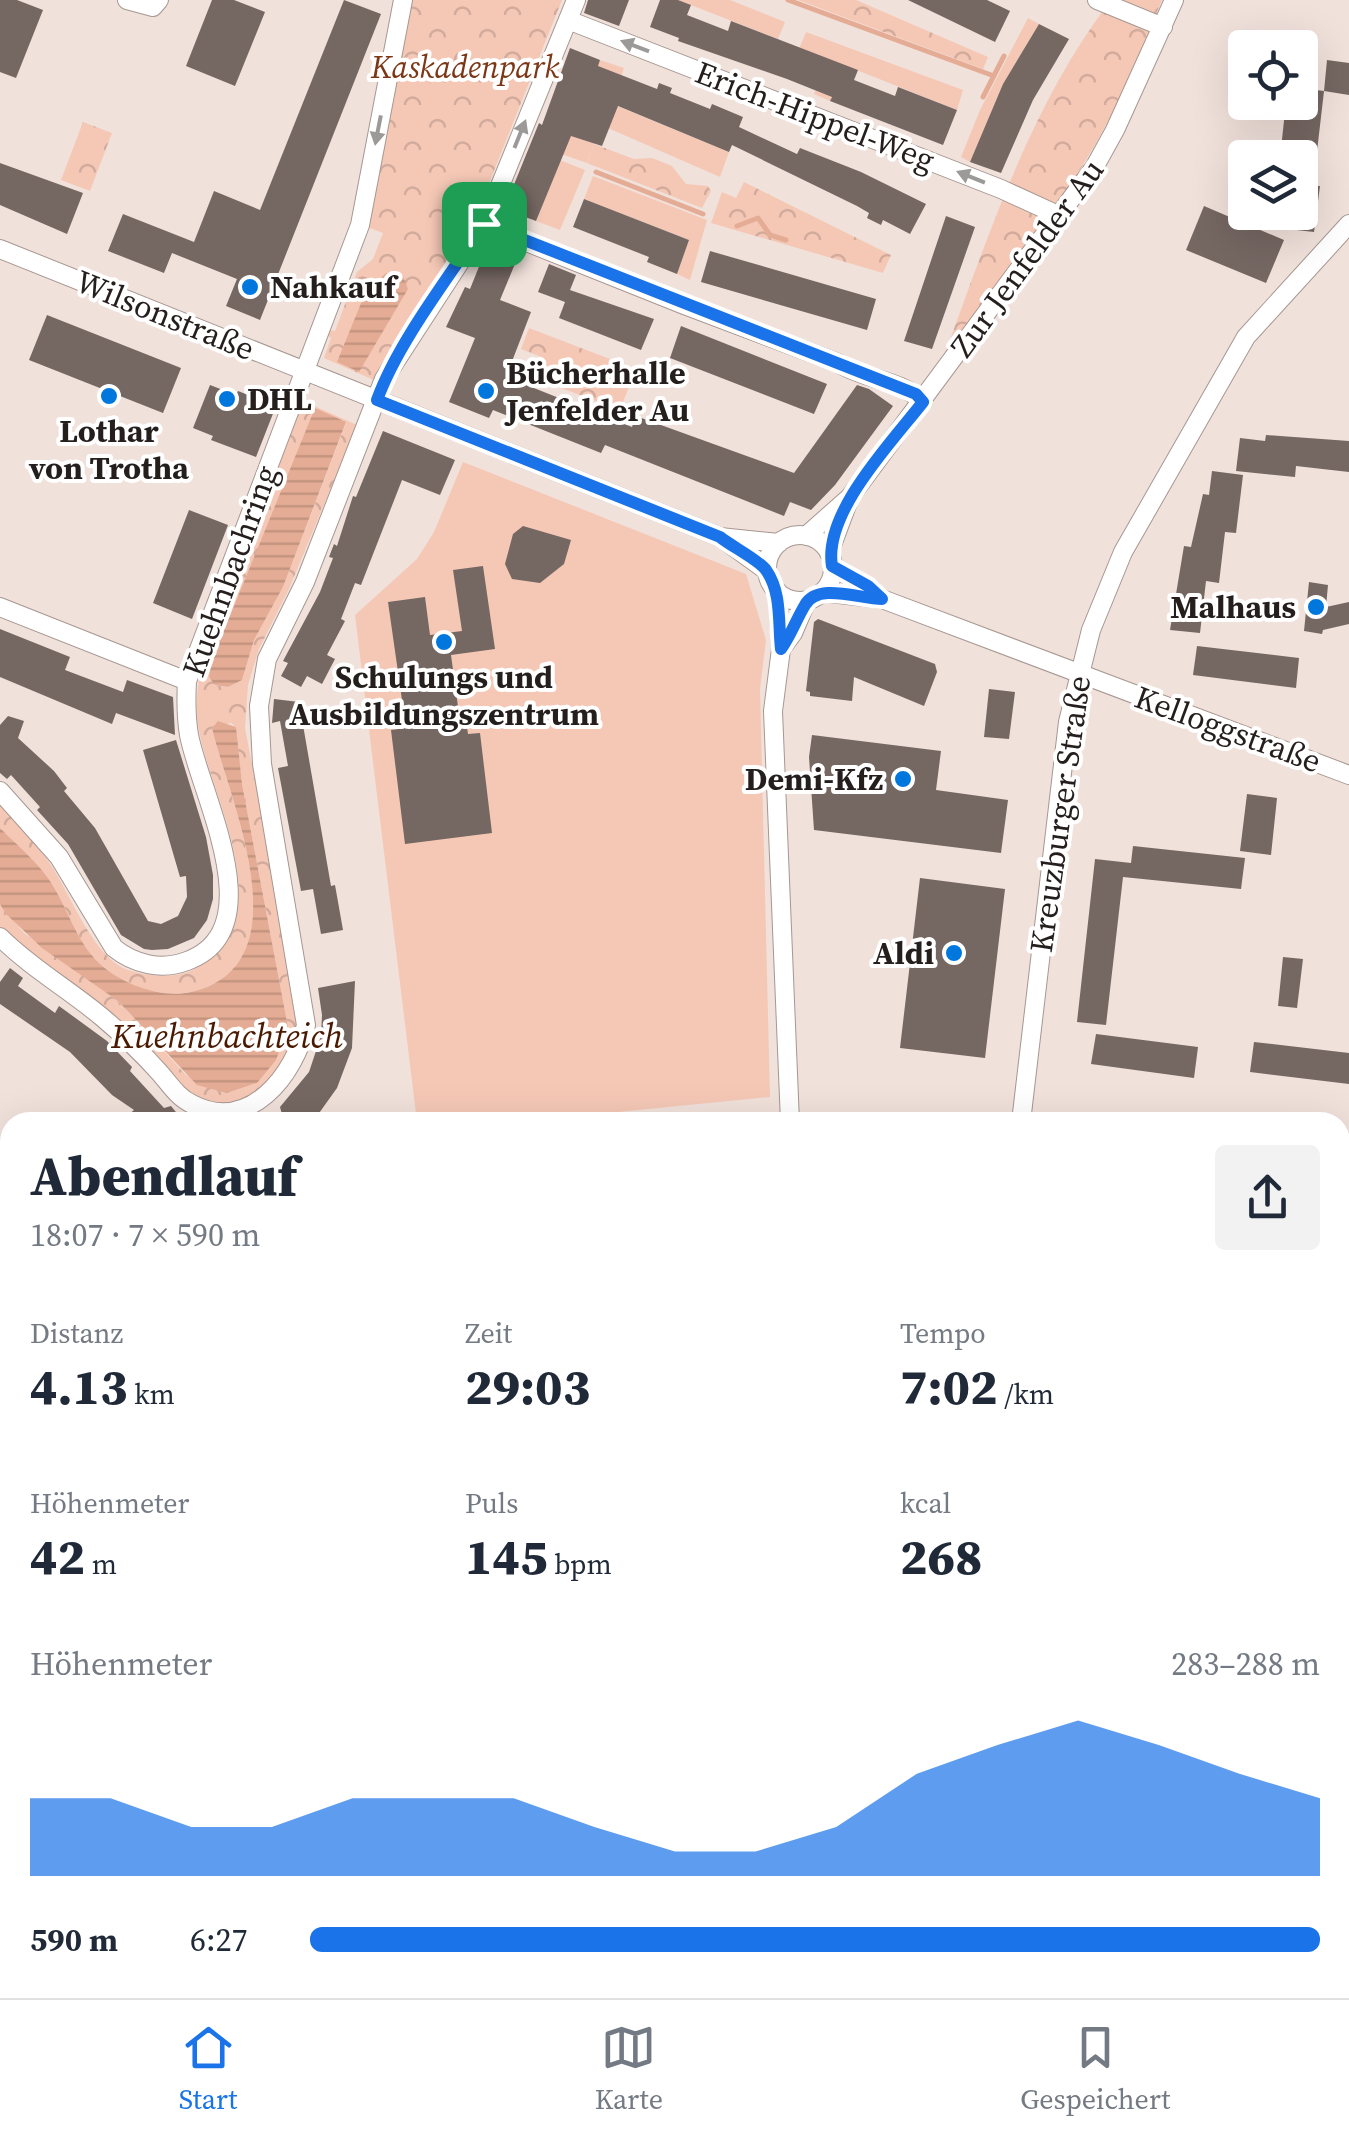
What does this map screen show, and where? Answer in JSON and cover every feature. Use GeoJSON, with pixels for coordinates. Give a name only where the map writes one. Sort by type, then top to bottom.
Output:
{"type":"FeatureCollection","features":[{"type":"Feature","properties":{"kind":"street"},"geometry":{"type":"LineString","coordinates":[[128,0],[153,8],[160,0]]}},
{"type":"Feature","properties":{"kind":"street"},"geometry":{"type":"LineString","coordinates":[[306,371],[360,224],[403,0]]}},
{"type":"Feature","properties":{"kind":"street"},"geometry":{"type":"LineString","coordinates":[[377,400],[400,352],[484,224],[576,0]]}},
{"type":"Feature","properties":{"kind":"street"},"geometry":{"type":"LineString","coordinates":[[1097,0],[1162,28]]}},
{"type":"Feature","properties":{"kind":"street","name":"Zur Jenfelder Au"},"geometry":{"type":"LineString","coordinates":[[806,536],[850,497],[1060,216],[1110,139],[1174,0]]}},
{"type":"Feature","properties":{"kind":"street","name":"Erich-Hippel-Weg"},"geometry":{"type":"LineString","coordinates":[[568,20],[984,182],[1060,216]]}},
{"type":"Feature","properties":{"kind":"street"},"geometry":{"type":"LineString","coordinates":[[484,224],[850,371],[889,382],[916,394],[923,402]]}},
{"type":"Feature","properties":{"kind":"street","name":"Kreuzburger Straße"},"geometry":{"type":"LineString","coordinates":[[1022,1112],[1068,722],[1091,630],[1123,552],[1246,337],[1349,224]]}},
{"type":"Feature","properties":{"kind":"street","name":"Wilsonstraße"},"geometry":{"type":"LineString","coordinates":[[0,249],[720,537],[767,571]]}},
{"type":"Feature","properties":{"kind":"street","name":"Kuehnbachring"},"geometry":{"type":"LineString","coordinates":[[0,792],[60,857],[114,948],[126,957],[167,966],[190,960],[209,946],[226,921],[230,892],[221,838],[189,735],[187,680],[306,371]]}},
{"type":"Feature","properties":{"kind":"street","name":"Kuehnbachring"},"geometry":{"type":"LineString","coordinates":[[236,1112],[274,1090],[301,1050],[306,1025],[262,764],[258,729],[261,680],[305,582],[377,400]]}},
{"type":"Feature","properties":{"kind":"street","name":"Zur Jenfelder Au"},"geometry":{"type":"LineString","coordinates":[[830,560],[850,497]]}},
{"type":"Feature","properties":{"kind":"street"},"geometry":{"type":"LineString","coordinates":[[781,649],[814,596],[830,581],[830,560],[819,542],[806,536],[790,537],[779,543],[768,558],[770,583],[788,599],[814,596]]}},
{"type":"Feature","properties":{"kind":"street","name":"Wilsonstraße"},"geometry":{"type":"LineString","coordinates":[[720,537],[779,543]]}},
{"type":"Feature","properties":{"kind":"street","name":"Kelloggstraße"},"geometry":{"type":"LineString","coordinates":[[830,560],[882,599]]}},
{"type":"Feature","properties":{"kind":"street"},"geometry":{"type":"LineString","coordinates":[[778,592],[781,649],[773,711],[790,1112]]}},
{"type":"Feature","properties":{"kind":"street","name":"Kelloggstraße"},"geometry":{"type":"LineString","coordinates":[[814,596],[882,599],[1349,774]]}},
{"type":"Feature","properties":{"kind":"street"},"geometry":{"type":"LineString","coordinates":[[0,607],[187,680]]}},
{"type":"Feature","properties":{"kind":"street","name":"Kuehnbachring"},"geometry":{"type":"LineString","coordinates":[[0,937],[124,1036],[180,1096],[210,1112]]}},
{"type":"Feature","properties":{"kind":"green space","name":"Kaskadenpark"},"geometry":{"type":"Polygon","coordinates":[[[409,0],[562,0],[474,221],[376,381],[324,358],[330,330],[335,331],[357,272],[373,259],[383,233],[367,227],[409,0]]]}},
{"type":"Feature","properties":{"kind":"green space"},"geometry":{"type":"Polygon","coordinates":[[[678,0],[730,0],[785,22],[778,39],[678,0]]]}},
{"type":"Feature","properties":{"kind":"green space"},"geometry":{"type":"Polygon","coordinates":[[[798,0],[856,0],[988,57],[983,69],[798,0]]]}},
{"type":"Feature","properties":{"kind":"green space"},"geometry":{"type":"Polygon","coordinates":[[[1111,0],[1162,0],[1118,102],[1084,163],[1027,248],[944,356],[1035,126],[1057,82],[1111,0]]]}},
{"type":"Feature","properties":{"kind":"green space"},"geometry":{"type":"Polygon","coordinates":[[[1028,18],[1039,24],[1003,84],[970,162],[961,157],[980,110],[1028,18]]]}},
{"type":"Feature","properties":{"kind":"green space"},"geometry":{"type":"Polygon","coordinates":[[[806,32],[963,90],[957,110],[844,65],[830,101],[814,94],[828,60],[799,49],[806,32]]]}},
{"type":"Feature","properties":{"kind":"green space"},"geometry":{"type":"Polygon","coordinates":[[[600,60],[624,68],[612,104],[729,152],[720,177],[601,125],[587,163],[544,148],[566,147],[600,60]]]}},
{"type":"Feature","properties":{"kind":"green space"},"geometry":{"type":"Polygon","coordinates":[[[83,122],[112,133],[90,191],[61,180],[83,122]]]}},
{"type":"Feature","properties":{"kind":"green space"},"geometry":{"type":"Polygon","coordinates":[[[594,144],[634,159],[652,158],[672,166],[686,184],[708,186],[711,191],[702,208],[587,163],[594,144]]]}},
{"type":"Feature","properties":{"kind":"green space"},"geometry":{"type":"Polygon","coordinates":[[[532,149],[585,170],[560,230],[536,221],[558,166],[532,149]]]}},
{"type":"Feature","properties":{"kind":"green space"},"geometry":{"type":"Polygon","coordinates":[[[593,176],[707,220],[690,280],[677,274],[689,240],[584,199],[593,176]]]}},
{"type":"Feature","properties":{"kind":"green space"},"geometry":{"type":"Polygon","coordinates":[[[744,182],[891,255],[883,273],[711,223],[722,192],[736,198],[744,182]]]}},
{"type":"Feature","properties":{"kind":"green space"},"geometry":{"type":"Polygon","coordinates":[[[529,328],[636,369],[620,410],[537,379],[544,358],[521,349],[529,328]]]}},
{"type":"Feature","properties":{"kind":"green space"},"geometry":{"type":"Polygon","coordinates":[[[303,401],[357,425],[289,589],[259,649],[248,685],[245,728],[296,994],[297,1036],[289,1059],[267,1084],[248,1098],[224,1105],[191,1095],[0,926],[0,904],[24,933],[118,1001],[186,1075],[227,1093],[257,1083],[288,1027],[242,784],[235,726],[231,723],[212,728],[243,836],[253,915],[245,949],[226,976],[191,992],[142,988],[99,963],[84,944],[48,878],[0,828],[0,803],[49,862],[105,954],[121,967],[165,976],[186,973],[206,961],[230,933],[238,907],[238,878],[225,816],[199,731],[197,703],[203,656],[303,401]],[[315,409],[214,685],[228,687],[242,680],[254,640],[283,587],[346,423],[315,409]]]}},
{"type":"Feature","properties":{"kind":"green space"},"geometry":{"type":"Polygon","coordinates":[[[463,462],[746,574],[766,640],[760,689],[770,1097],[618,1112],[416,1112],[355,615],[417,559],[434,532],[463,462]]]}},
{"type":"Feature","properties":{"kind":"water"},"geometry":{"type":"Polygon","coordinates":[[[386,273],[403,276],[408,289],[359,372],[337,362],[366,291],[386,273]]]}},
{"type":"Feature","properties":{"kind":"water"},"geometry":{"type":"Polygon","coordinates":[[[315,408],[346,422],[283,587],[254,640],[242,680],[228,687],[215,685],[209,677],[212,660],[315,408]]]}},
{"type":"Feature","properties":{"kind":"water","name":"Kuehnbachteich"},"geometry":{"type":"Polygon","coordinates":[[[218,721],[236,727],[242,784],[288,1027],[276,1060],[257,1083],[227,1093],[197,1085],[118,1001],[42,948],[0,904],[0,828],[48,878],[84,944],[108,971],[142,988],[180,994],[226,976],[245,949],[253,915],[243,835],[212,728],[218,721]]]}},
{"type":"Feature","properties":{"kind":"building"},"geometry":{"type":"Polygon","coordinates":[[[0,0],[17,0],[43,10],[16,78],[0,72],[0,0]]]}},
{"type":"Feature","properties":{"kind":"building"},"geometry":{"type":"Polygon","coordinates":[[[212,0],[234,0],[265,12],[235,86],[186,66],[212,0]]]}},
{"type":"Feature","properties":{"kind":"building"},"geometry":{"type":"Polygon","coordinates":[[[344,0],[381,14],[260,320],[226,306],[237,279],[172,253],[164,273],[108,251],[123,214],[194,242],[214,191],[260,210],[344,0]]]}},
{"type":"Feature","properties":{"kind":"building"},"geometry":{"type":"Polygon","coordinates":[[[588,0],[629,0],[619,26],[584,13],[588,0]]]}},
{"type":"Feature","properties":{"kind":"building"},"geometry":{"type":"Polygon","coordinates":[[[660,0],[691,5],[687,15],[728,31],[731,21],[858,70],[854,80],[895,96],[898,87],[957,110],[943,145],[830,101],[832,97],[678,41],[679,38],[650,27],[660,0]]]}},
{"type":"Feature","properties":{"kind":"building"},"geometry":{"type":"Polygon","coordinates":[[[908,0],[987,0],[1010,11],[995,42],[908,0]]]}},
{"type":"Feature","properties":{"kind":"building"},"geometry":{"type":"Polygon","coordinates":[[[1039,24],[1069,39],[1033,100],[1001,173],[970,162],[1003,84],[1039,24]]]}},
{"type":"Feature","properties":{"kind":"building"},"geometry":{"type":"Polygon","coordinates":[[[570,48],[600,60],[598,66],[657,89],[659,83],[672,88],[670,93],[743,117],[739,127],[797,154],[800,148],[861,172],[926,204],[910,234],[883,220],[881,225],[867,218],[869,213],[857,206],[732,145],[729,152],[618,106],[602,146],[571,136],[536,221],[504,209],[539,123],[542,125],[570,48]]]}},
{"type":"Feature","properties":{"kind":"building"},"geometry":{"type":"Polygon","coordinates":[[[1327,60],[1349,63],[1349,95],[1324,91],[1327,60]]]}},
{"type":"Feature","properties":{"kind":"building"},"geometry":{"type":"Polygon","coordinates":[[[1318,90],[1324,91],[1318,143],[1282,140],[1284,120],[1318,120],[1318,90]]]}},
{"type":"Feature","properties":{"kind":"building"},"geometry":{"type":"Polygon","coordinates":[[[0,163],[83,193],[67,234],[0,205],[0,163]]]}},
{"type":"Feature","properties":{"kind":"building"},"geometry":{"type":"Polygon","coordinates":[[[584,199],[689,240],[677,274],[647,262],[649,257],[573,227],[584,199]]]}},
{"type":"Feature","properties":{"kind":"building"},"geometry":{"type":"Polygon","coordinates":[[[1204,206],[1228,216],[1228,230],[1260,230],[1284,240],[1266,283],[1186,250],[1204,206]]]}},
{"type":"Feature","properties":{"kind":"building"},"geometry":{"type":"Polygon","coordinates":[[[946,216],[975,227],[932,349],[904,341],[946,216]]]}},
{"type":"Feature","properties":{"kind":"building"},"geometry":{"type":"Polygon","coordinates":[[[489,242],[519,254],[500,300],[531,312],[506,377],[632,427],[636,416],[794,473],[857,385],[893,406],[835,485],[811,510],[790,502],[784,516],[605,445],[601,453],[493,410],[489,418],[449,402],[475,338],[446,327],[465,287],[470,289],[489,242]]]}},
{"type":"Feature","properties":{"kind":"building"},"geometry":{"type":"Polygon","coordinates":[[[710,251],[876,299],[867,330],[701,282],[710,251]]]}},
{"type":"Feature","properties":{"kind":"building"},"geometry":{"type":"Polygon","coordinates":[[[549,264],[576,275],[570,290],[654,319],[641,350],[559,318],[565,302],[538,292],[549,264]]]}},
{"type":"Feature","properties":{"kind":"building"},"geometry":{"type":"Polygon","coordinates":[[[47,315],[181,368],[163,413],[29,360],[47,315]]]}},
{"type":"Feature","properties":{"kind":"building"},"geometry":{"type":"Polygon","coordinates":[[[681,326],[827,384],[814,414],[670,358],[681,326]]]}},
{"type":"Feature","properties":{"kind":"building"},"geometry":{"type":"Polygon","coordinates":[[[210,385],[276,406],[256,457],[211,440],[213,436],[193,428],[210,385]]]}},
{"type":"Feature","properties":{"kind":"building"},"geometry":{"type":"Polygon","coordinates":[[[383,431],[455,460],[440,495],[402,480],[361,585],[355,583],[341,619],[345,621],[327,655],[335,659],[322,684],[307,676],[301,687],[281,676],[288,663],[283,661],[320,592],[334,544],[337,546],[353,496],[356,497],[383,431]]]}},
{"type":"Feature","properties":{"kind":"building"},"geometry":{"type":"Polygon","coordinates":[[[1266,435],[1349,441],[1349,472],[1296,466],[1295,477],[1236,471],[1240,438],[1265,441],[1266,435]]]}},
{"type":"Feature","properties":{"kind":"building"},"geometry":{"type":"Polygon","coordinates":[[[1212,471],[1243,475],[1236,533],[1225,532],[1219,583],[1206,581],[1200,633],[1170,630],[1184,546],[1191,547],[1203,494],[1209,495],[1212,471]]]}},
{"type":"Feature","properties":{"kind":"building"},"geometry":{"type":"Polygon","coordinates":[[[189,510],[228,525],[192,619],[153,603],[189,510]]]}},
{"type":"Feature","properties":{"kind":"building"},"geometry":{"type":"Polygon","coordinates":[[[523,526],[571,540],[564,564],[540,583],[512,579],[505,564],[513,534],[523,526]]]}},
{"type":"Feature","properties":{"kind":"building"},"geometry":{"type":"Polygon","coordinates":[[[483,566],[495,649],[451,655],[460,721],[466,720],[468,734],[480,733],[492,833],[405,844],[391,730],[406,728],[388,602],[425,597],[430,635],[462,631],[453,570],[483,566]]]}},
{"type":"Feature","properties":{"kind":"building","name":"Malhaus"},"geometry":{"type":"Polygon","coordinates":[[[1309,582],[1328,585],[1326,607],[1349,602],[1349,624],[1323,630],[1322,634],[1304,631],[1309,582]]]}},
{"type":"Feature","properties":{"kind":"building"},"geometry":{"type":"Polygon","coordinates":[[[818,619],[935,664],[937,672],[924,706],[854,677],[852,701],[810,696],[806,691],[814,622],[818,619]]]}},
{"type":"Feature","properties":{"kind":"building"},"geometry":{"type":"Polygon","coordinates":[[[0,629],[70,657],[65,670],[123,692],[127,680],[173,697],[175,735],[116,713],[112,724],[0,677],[0,629]]]}},
{"type":"Feature","properties":{"kind":"building"},"geometry":{"type":"Polygon","coordinates":[[[1197,646],[1299,658],[1296,688],[1193,675],[1197,646]]]}},
{"type":"Feature","properties":{"kind":"building"},"geometry":{"type":"Polygon","coordinates":[[[989,689],[1015,692],[1009,739],[984,737],[989,689]]]}},
{"type":"Feature","properties":{"kind":"building"},"geometry":{"type":"Polygon","coordinates":[[[274,699],[299,702],[331,886],[335,885],[343,930],[321,934],[313,889],[301,891],[278,768],[288,766],[280,721],[272,723],[274,699]]]}},
{"type":"Feature","properties":{"kind":"building"},"geometry":{"type":"Polygon","coordinates":[[[8,716],[24,721],[18,738],[67,788],[64,791],[95,828],[148,921],[161,924],[178,916],[187,897],[186,876],[180,877],[143,750],[176,740],[206,837],[213,875],[213,899],[207,920],[194,938],[168,949],[152,950],[121,935],[68,844],[11,775],[7,779],[0,773],[0,725],[8,716]]]}},
{"type":"Feature","properties":{"kind":"building"},"geometry":{"type":"Polygon","coordinates":[[[812,735],[941,751],[936,790],[1008,800],[1001,853],[814,830],[809,757],[812,735]]]}},
{"type":"Feature","properties":{"kind":"building"},"geometry":{"type":"Polygon","coordinates":[[[1247,794],[1277,798],[1271,855],[1240,851],[1247,794]]]}},
{"type":"Feature","properties":{"kind":"building"},"geometry":{"type":"Polygon","coordinates":[[[1133,846],[1245,858],[1241,889],[1123,877],[1106,1025],[1077,1022],[1095,859],[1131,863],[1133,846]]]}},
{"type":"Feature","properties":{"kind":"building","name":"Aldi"},"geometry":{"type":"Polygon","coordinates":[[[920,878],[1005,889],[985,1058],[900,1048],[920,878]]]}},
{"type":"Feature","properties":{"kind":"building"},"geometry":{"type":"Polygon","coordinates":[[[1283,957],[1303,959],[1297,1008],[1278,1006],[1283,957]]]}},
{"type":"Feature","properties":{"kind":"building"},"geometry":{"type":"Polygon","coordinates":[[[10,968],[23,978],[18,986],[55,1013],[59,1006],[107,1041],[164,1108],[171,1106],[176,1112],[132,1112],[134,1110],[112,1095],[70,1052],[0,1004],[0,982],[10,968]]]}},
{"type":"Feature","properties":{"kind":"building"},"geometry":{"type":"Polygon","coordinates":[[[355,981],[352,1048],[337,1088],[320,1112],[281,1112],[280,1107],[309,1072],[321,1036],[318,988],[355,981]]]}},
{"type":"Feature","properties":{"kind":"building"},"geometry":{"type":"Polygon","coordinates":[[[1096,1034],[1198,1047],[1194,1078],[1091,1064],[1096,1034]]]}},
{"type":"Feature","properties":{"kind":"building"},"geometry":{"type":"Polygon","coordinates":[[[1254,1042],[1349,1053],[1349,1084],[1250,1072],[1254,1042]]]}},
{"type":"Feature","properties":{"kind":"waterway"},"geometry":{"type":"LineString","coordinates":[[788,0],[994,76]]}},
{"type":"Feature","properties":{"kind":"waterway"},"geometry":{"type":"LineString","coordinates":[[983,97],[1004,56]]}},
{"type":"Feature","properties":{"kind":"waterway"},"geometry":{"type":"LineString","coordinates":[[596,172],[703,214]]}},
{"type":"Feature","properties":{"kind":"waterway"},"geometry":{"type":"LineString","coordinates":[[737,226],[758,218],[770,235],[786,240]]}},
{"type":"Feature","properties":{"kind":"place","name":"Nahkauf"},"geometry":{"type":"Point","coordinates":[250,287]}},
{"type":"Feature","properties":{"kind":"place","name":"Bücherhalle Jenfelder Au"},"geometry":{"type":"Point","coordinates":[486,391]}},
{"type":"Feature","properties":{"kind":"place","name":"Lothar von Trotha"},"geometry":{"type":"Point","coordinates":[109,396]}},
{"type":"Feature","properties":{"kind":"place","name":"DHL"},"geometry":{"type":"Point","coordinates":[227,399]}},
{"type":"Feature","properties":{"kind":"place","name":"Malhaus"},"geometry":{"type":"Point","coordinates":[1316,607]}},
{"type":"Feature","properties":{"kind":"place","name":"Schulungs und Ausbildungszentrum"},"geometry":{"type":"Point","coordinates":[444,642]}},
{"type":"Feature","properties":{"kind":"place","name":"Demi-Kfz"},"geometry":{"type":"Point","coordinates":[903,779]}},
{"type":"Feature","properties":{"kind":"place","name":"Aldi"},"geometry":{"type":"Point","coordinates":[954,953]}},
{"type":"Feature","properties":{"kind":"route"},"geometry":{"type":"LineString","coordinates":[[484,224],[684,306],[916,394],[923,402],[850,497],[829,554],[832,566],[868,586],[882,599],[822,592],[807,600],[793,633],[781,649],[778,592],[767,571],[720,537],[377,400],[400,352],[484,224]]}}]}
